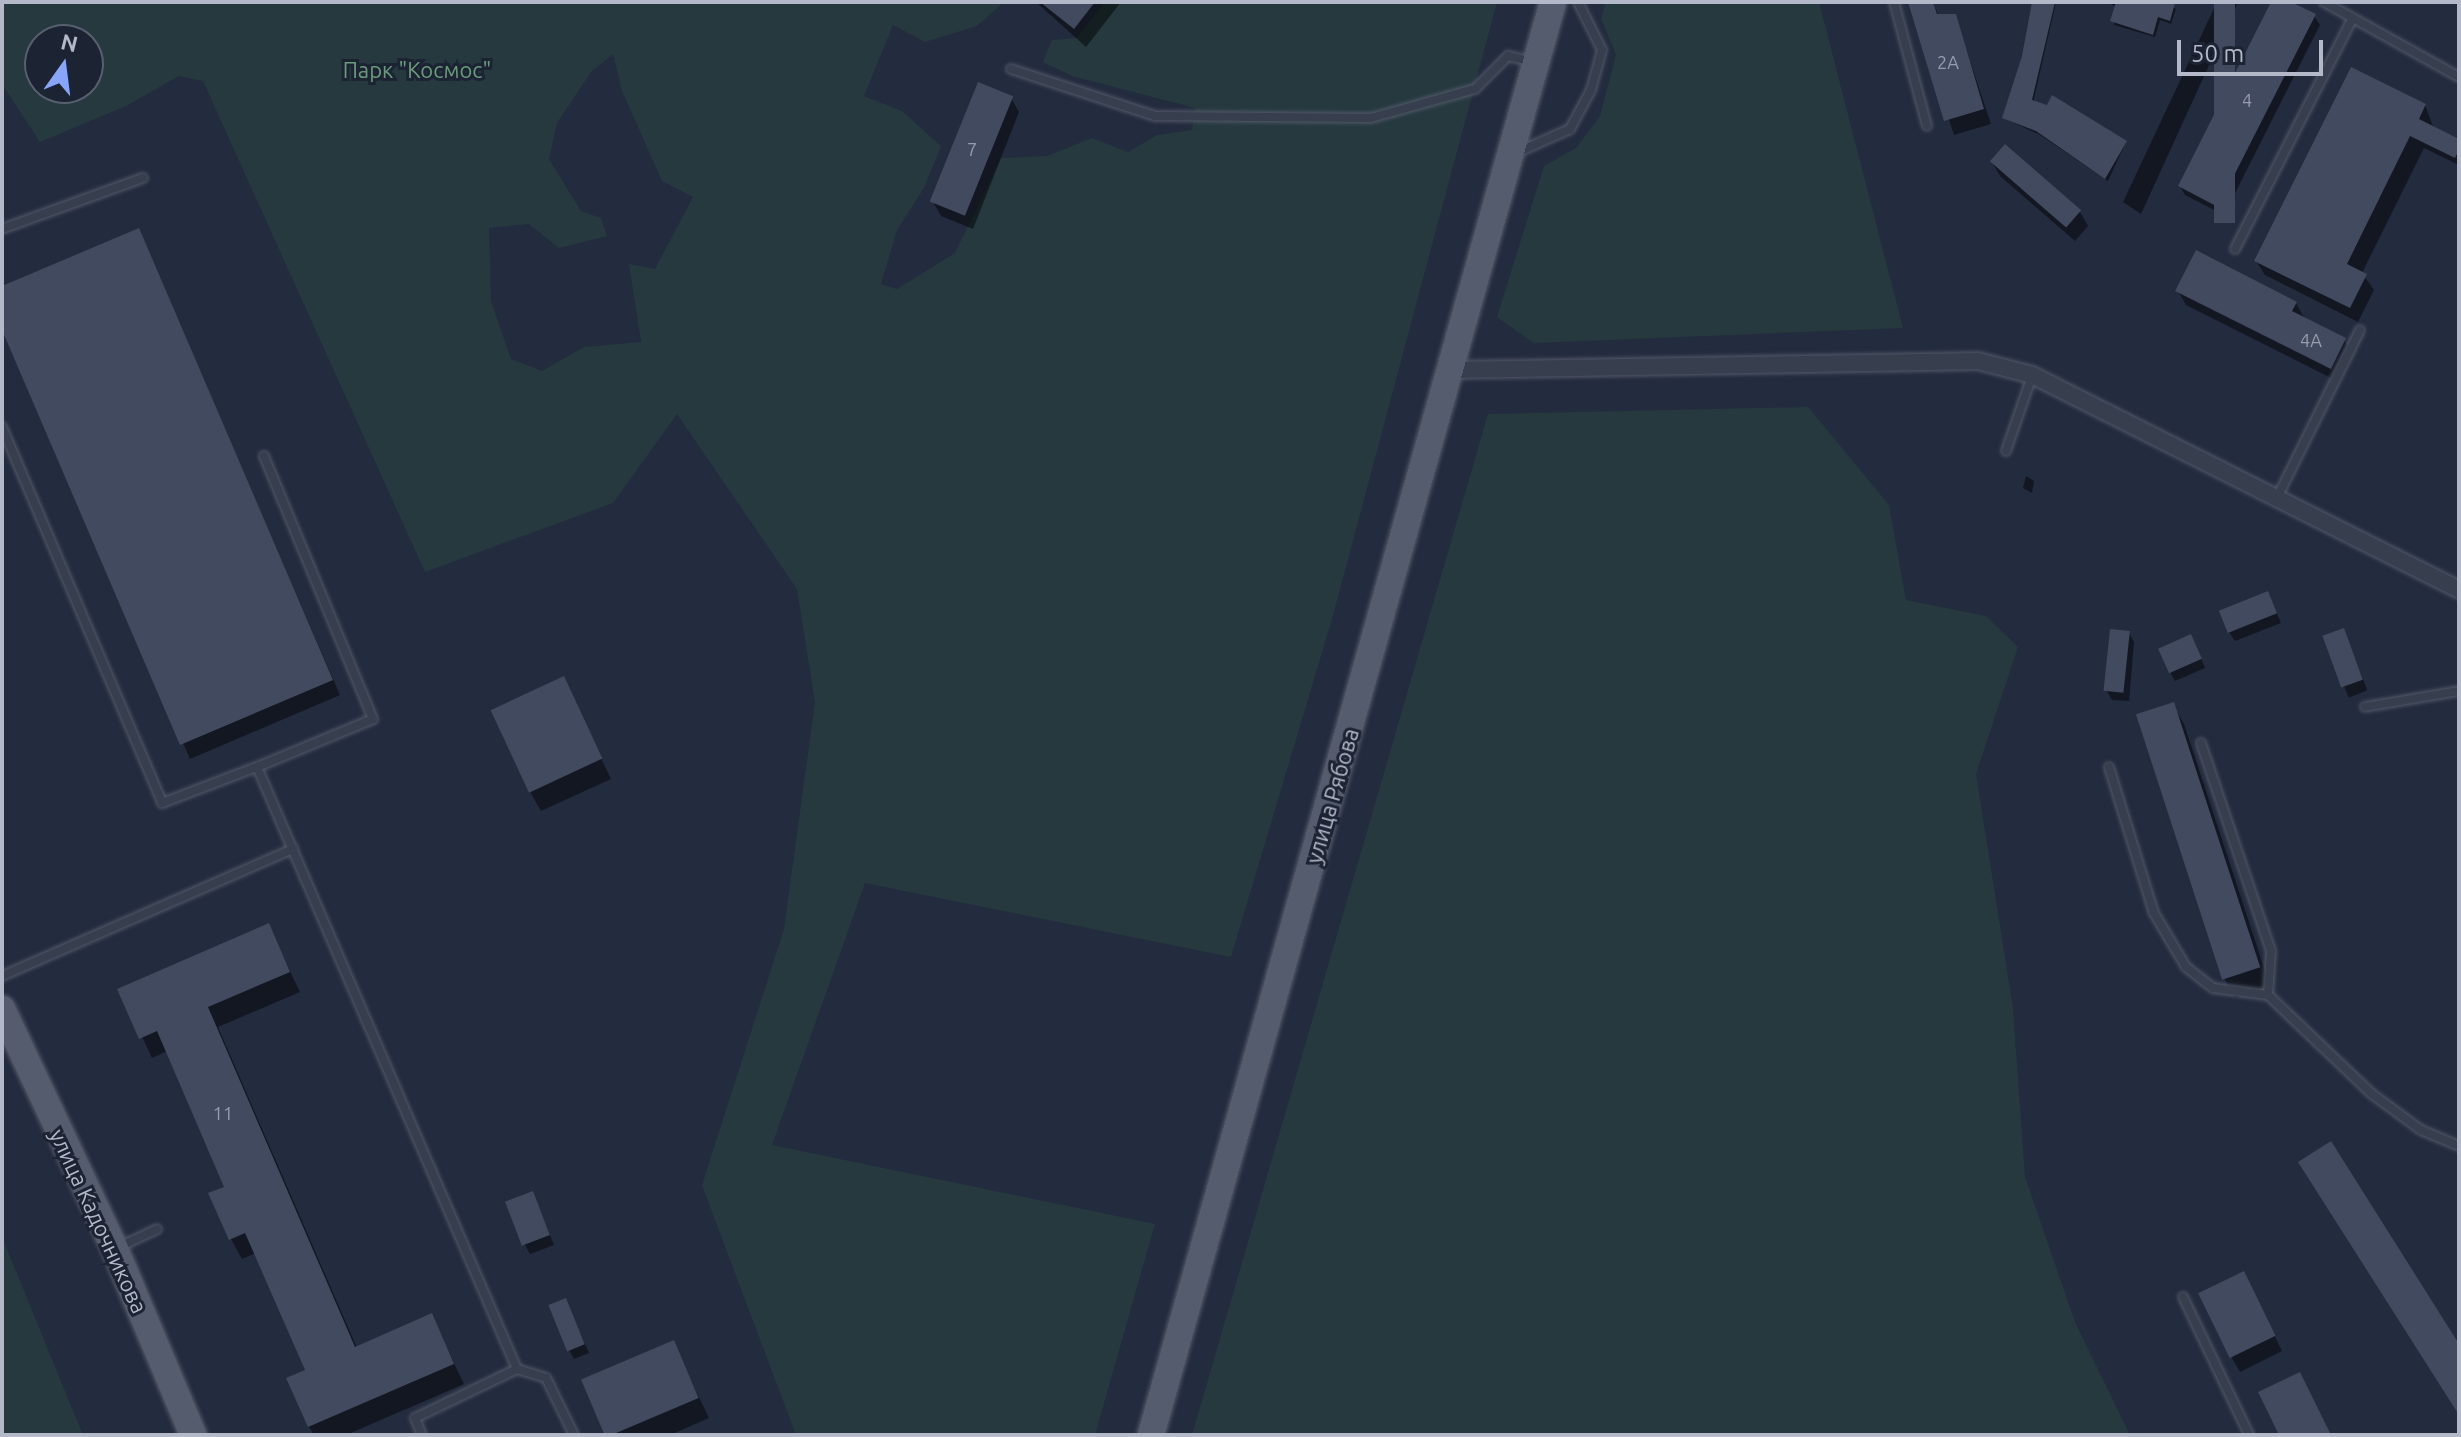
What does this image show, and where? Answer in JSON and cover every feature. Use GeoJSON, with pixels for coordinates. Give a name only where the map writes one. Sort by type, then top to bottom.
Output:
{"type":"FeatureCollection","features":[{"type":"Feature","properties":{"kind":"main road"},"geometry":{"type":"LineString","coordinates":[[1536,63],[1553,2]]}},
{"type":"Feature","properties":{"kind":"main road","name":"улица Рябова"},"geometry":{"type":"LineString","coordinates":[[1151,1435],[1536,63]]}},
{"type":"Feature","properties":{"kind":"main road","name":"улица Кадочникова"},"geometry":{"type":"LineString","coordinates":[[2,1009],[115,1249],[193,1435]]}},
{"type":"Feature","properties":{"kind":"street"},"geometry":{"type":"LineString","coordinates":[[1451,370],[1978,361],[2032,375],[2459,590]]}},
{"type":"Feature","properties":{"kind":"lane"},"geometry":{"type":"LineString","coordinates":[[1508,157],[1570,129],[1591,90],[1602,50],[1578,2]]}},
{"type":"Feature","properties":{"kind":"lane"},"geometry":{"type":"LineString","coordinates":[[1894,2],[1927,126]]}},
{"type":"Feature","properties":{"kind":"lane"},"geometry":{"type":"LineString","coordinates":[[2324,2],[2351,21],[2459,77]]}},
{"type":"Feature","properties":{"kind":"lane"},"geometry":{"type":"LineString","coordinates":[[2235,249],[2351,21]]}},
{"type":"Feature","properties":{"kind":"lane"},"geometry":{"type":"LineString","coordinates":[[1011,69],[1155,116],[1371,118],[1475,89],[1508,56],[1536,63]]}},
{"type":"Feature","properties":{"kind":"lane"},"geometry":{"type":"LineString","coordinates":[[2,229],[143,178]]}},
{"type":"Feature","properties":{"kind":"lane"},"geometry":{"type":"LineString","coordinates":[[2277,498],[2360,330]]}},
{"type":"Feature","properties":{"kind":"lane"},"geometry":{"type":"LineString","coordinates":[[2006,451],[2032,375]]}},
{"type":"Feature","properties":{"kind":"lane"},"geometry":{"type":"LineString","coordinates":[[2,427],[162,803],[373,719],[264,456]]}},
{"type":"Feature","properties":{"kind":"lane"},"geometry":{"type":"LineString","coordinates":[[2365,707],[2459,691]]}},
{"type":"Feature","properties":{"kind":"lane"},"geometry":{"type":"LineString","coordinates":[[2201,743],[2271,951],[2268,995]]}},
{"type":"Feature","properties":{"kind":"lane"},"geometry":{"type":"LineString","coordinates":[[257,767],[517,1369]]}},
{"type":"Feature","properties":{"kind":"lane"},"geometry":{"type":"LineString","coordinates":[[2109,767],[2154,913],[2186,967],[2213,988],[2268,995],[2372,1094],[2421,1130],[2459,1146]]}},
{"type":"Feature","properties":{"kind":"lane"},"geometry":{"type":"LineString","coordinates":[[2,976],[293,849]]}},
{"type":"Feature","properties":{"kind":"lane"},"geometry":{"type":"LineString","coordinates":[[115,1249],[157,1229]]}},
{"type":"Feature","properties":{"kind":"lane"},"geometry":{"type":"LineString","coordinates":[[2183,1297],[2249,1435]]}},
{"type":"Feature","properties":{"kind":"lane"},"geometry":{"type":"LineString","coordinates":[[422,1435],[415,1418],[517,1369],[546,1378],[574,1435]]}},
{"type":"Feature","properties":{"kind":"green space","name":"Парк \"Космос\""},"geometry":{"type":"Polygon","coordinates":[[[2,2],[1004,2],[977,26],[925,42],[893,25],[864,96],[902,111],[941,146],[924,188],[897,230],[881,284],[897,289],[955,253],[1001,158],[1047,156],[1092,138],[1128,152],[1157,135],[1192,130],[1195,108],[1072,76],[1043,62],[1052,40],[1076,38],[1105,2],[1497,2],[1332,619],[1231,957],[865,883],[772,1145],[1155,1224],[1095,1435],[796,1435],[702,1185],[784,929],[815,702],[797,589],[677,414],[613,503],[425,572],[203,81],[179,76],[126,106],[40,142],[2,84],[2,2]],[[613,54],[591,72],[557,123],[549,159],[581,211],[601,218],[607,236],[559,248],[529,224],[489,228],[491,301],[511,359],[542,371],[584,347],[641,342],[629,264],[655,269],[693,197],[662,181],[622,91],[613,54]]]}},
{"type":"Feature","properties":{"kind":"green space"},"geometry":{"type":"Polygon","coordinates":[[[1606,2],[1819,2],[1903,328],[1534,343],[1497,317],[1544,166],[1576,148],[1600,116],[1616,55],[1601,19],[1606,2]]]}},
{"type":"Feature","properties":{"kind":"green space"},"geometry":{"type":"Polygon","coordinates":[[[1808,407],[1889,505],[1906,600],[1986,616],[2018,647],[1976,774],[2013,1008],[2025,1177],[2075,1322],[2130,1435],[1192,1435],[1488,414],[1808,407]]]}},
{"type":"Feature","properties":{"kind":"green space"},"geometry":{"type":"Polygon","coordinates":[[[2,1237],[83,1435],[2,1435],[2,1237]]]}},
{"type":"Feature","properties":{"kind":"building"},"geometry":{"type":"Polygon","coordinates":[[[1040,2],[1095,2],[1074,29],[1040,2]]]}},
{"type":"Feature","properties":{"kind":"building"},"geometry":{"type":"Polygon","coordinates":[[[1908,2],[1933,2],[1937,14],[1956,14],[1984,109],[1944,121],[1908,2]]]}},
{"type":"Feature","properties":{"kind":"building"},"geometry":{"type":"Polygon","coordinates":[[[2032,2],[2055,2],[2032,100],[2047,105],[2052,95],[2127,141],[2105,179],[2036,131],[2002,118],[2022,56],[2032,2]]]}},
{"type":"Feature","properties":{"kind":"building"},"geometry":{"type":"Polygon","coordinates":[[[2116,2],[2175,3],[2170,21],[2158,17],[2153,35],[2110,21],[2116,2]]]}},
{"type":"Feature","properties":{"kind":"building"},"geometry":{"type":"Polygon","coordinates":[[[2214,2],[2235,2],[2235,223],[2214,223],[2214,2]]]}},
{"type":"Feature","properties":{"kind":"building"},"geometry":{"type":"Polygon","coordinates":[[[2271,2],[2291,2],[2316,14],[2218,207],[2178,186],[2271,2]]]}},
{"type":"Feature","properties":{"kind":"building"},"geometry":{"type":"Polygon","coordinates":[[[2351,67],[2426,104],[2419,119],[2459,139],[2459,150],[2455,158],[2410,136],[2347,264],[2367,274],[2350,308],[2254,261],[2351,67]]]}},
{"type":"Feature","properties":{"kind":"building"},"geometry":{"type":"Polygon","coordinates":[[[978,82],[1013,96],[965,216],[930,202],[978,82]]]}},
{"type":"Feature","properties":{"kind":"building"},"geometry":{"type":"Polygon","coordinates":[[[2005,144],[2081,210],[2066,228],[1990,161],[2005,144]]]}},
{"type":"Feature","properties":{"kind":"building"},"geometry":{"type":"Polygon","coordinates":[[[139,228],[333,680],[180,745],[2,330],[2,286],[139,228]]]}},
{"type":"Feature","properties":{"kind":"building"},"geometry":{"type":"Polygon","coordinates":[[[2196,250],[2297,302],[2292,311],[2346,338],[2331,369],[2175,291],[2196,250]]]}},
{"type":"Feature","properties":{"kind":"building"},"geometry":{"type":"Polygon","coordinates":[[[2268,591],[2277,613],[2228,633],[2219,611],[2268,591]]]}},
{"type":"Feature","properties":{"kind":"building"},"geometry":{"type":"Polygon","coordinates":[[[2344,628],[2363,680],[2341,688],[2322,636],[2344,628]]]}},
{"type":"Feature","properties":{"kind":"building"},"geometry":{"type":"Polygon","coordinates":[[[2110,629],[2130,631],[2123,693],[2104,691],[2110,629]]]}},
{"type":"Feature","properties":{"kind":"building"},"geometry":{"type":"Polygon","coordinates":[[[2191,634],[2202,659],[2169,673],[2158,649],[2191,634]]]}},
{"type":"Feature","properties":{"kind":"building"},"geometry":{"type":"Polygon","coordinates":[[[564,676],[602,758],[529,793],[491,710],[564,676]]]}},
{"type":"Feature","properties":{"kind":"building"},"geometry":{"type":"Polygon","coordinates":[[[2174,702],[2260,967],[2222,980],[2136,714],[2174,702]]]}},
{"type":"Feature","properties":{"kind":"building"},"geometry":{"type":"Polygon","coordinates":[[[269,923],[290,972],[208,1007],[355,1347],[432,1313],[454,1364],[308,1427],[286,1378],[305,1370],[245,1233],[229,1240],[208,1193],[224,1187],[157,1031],[139,1039],[117,989],[269,923]]]}},
{"type":"Feature","properties":{"kind":"building"},"geometry":{"type":"Polygon","coordinates":[[[2331,1141],[2459,1344],[2459,1415],[2298,1162],[2331,1141]]]}},
{"type":"Feature","properties":{"kind":"building"},"geometry":{"type":"Polygon","coordinates":[[[533,1191],[550,1235],[522,1246],[505,1202],[533,1191]]]}},
{"type":"Feature","properties":{"kind":"building"},"geometry":{"type":"Polygon","coordinates":[[[2244,1271],[2276,1336],[2230,1358],[2198,1293],[2244,1271]]]}},
{"type":"Feature","properties":{"kind":"building"},"geometry":{"type":"Polygon","coordinates":[[[566,1298],[585,1344],[567,1351],[548,1305],[566,1298]]]}},
{"type":"Feature","properties":{"kind":"building"},"geometry":{"type":"Polygon","coordinates":[[[674,1340],[699,1398],[611,1435],[605,1435],[581,1379],[674,1340]]]}},
{"type":"Feature","properties":{"kind":"building"},"geometry":{"type":"Polygon","coordinates":[[[2300,1372],[2331,1435],[2279,1435],[2258,1392],[2300,1372]]]}}]}
